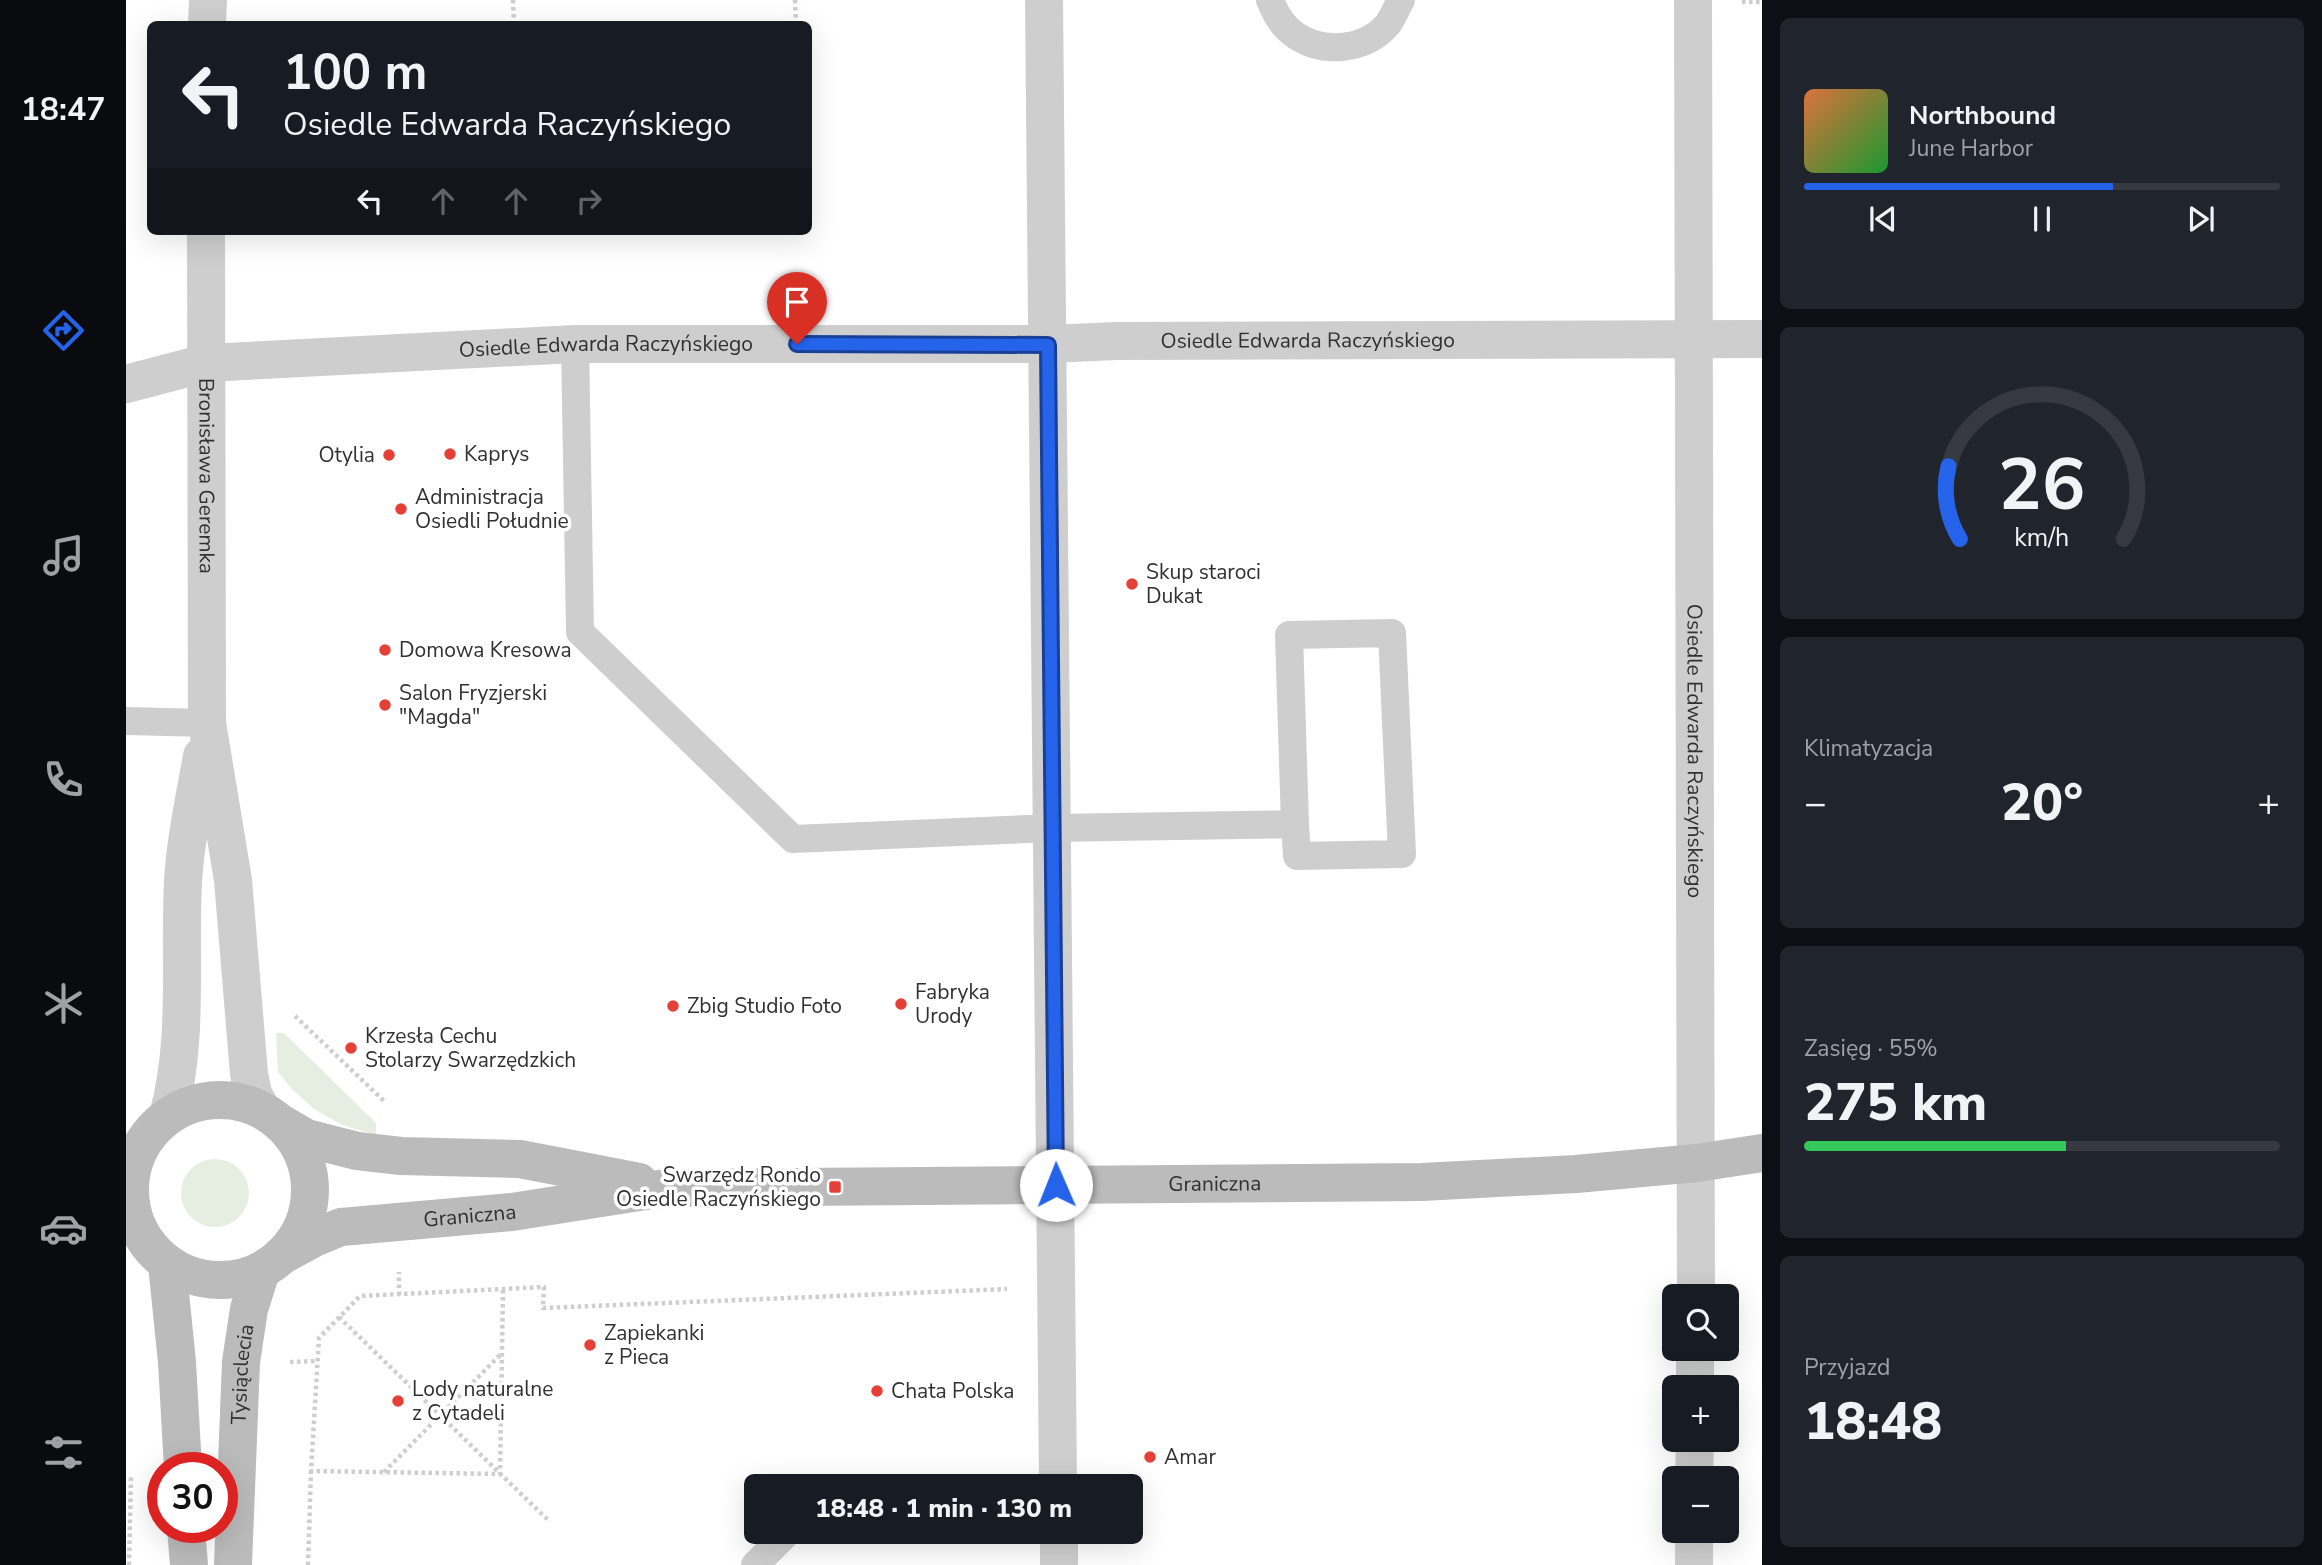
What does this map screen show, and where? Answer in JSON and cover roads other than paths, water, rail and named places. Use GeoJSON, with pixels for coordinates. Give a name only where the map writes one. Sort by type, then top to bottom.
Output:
{"type":"FeatureCollection","features":[{"type":"Feature","properties":{"kind":"street"},"geometry":{"type":"LineString","coordinates":[[207,21],[208,0]]}},
{"type":"Feature","properties":{"kind":"street"},"geometry":{"type":"LineString","coordinates":[[1044,0],[1058,1474]]}},
{"type":"Feature","properties":{"kind":"street","name":"Osiedle Edwarda Raczyńskiego"},"geometry":{"type":"LineString","coordinates":[[1693,0],[1696,1284]]}},
{"type":"Feature","properties":{"kind":"street","name":"Bronisława Geremka"},"geometry":{"type":"LineString","coordinates":[[148,1131],[176,1085],[181,1051],[183,880],[207,723],[206,235]]}},
{"type":"Feature","properties":{"kind":"street","name":"Osiedle Edwarda Raczyńskiego"},"geometry":{"type":"LineString","coordinates":[[126,384],[206,363],[575,344],[1048,345],[1117,341],[1762,339]]}},
{"type":"Feature","properties":{"kind":"street","name":"Bronisława Geremka"},"geometry":{"type":"LineString","coordinates":[[207,723],[233,880],[249,1074],[253,1094],[272,1117]]}},
{"type":"Feature","properties":{"kind":"street"},"geometry":{"type":"LineString","coordinates":[[147,1249],[188,1276],[213,1281],[237,1279],[271,1264],[297,1238],[307,1215],[311,1191],[307,1166],[298,1143],[272,1117],[238,1101],[214,1100],[190,1104],[148,1131],[136,1154],[129,1178],[130,1202],[136,1226],[147,1249],[177,1362],[182,1452]]}},
{"type":"Feature","properties":{"kind":"street","name":"Graniczna"},"geometry":{"type":"LineString","coordinates":[[272,1117],[306,1138],[357,1152],[401,1156],[520,1159],[665,1188]]}},
{"type":"Feature","properties":{"kind":"street","name":"Graniczna"},"geometry":{"type":"LineString","coordinates":[[271,1264],[314,1238],[341,1227],[512,1212],[665,1188],[1477,1180],[1697,1163],[1762,1153]]}},
{"type":"Feature","properties":{"kind":"street","name":"Tysiąclecia"},"geometry":{"type":"LineString","coordinates":[[233,1565],[241,1362],[249,1309],[271,1264]]}},
{"type":"Feature","properties":{"kind":"street"},"geometry":{"type":"LineString","coordinates":[[187,1543],[188,1565]]}},
{"type":"Feature","properties":{"kind":"street"},"geometry":{"type":"LineString","coordinates":[[1693,1565],[1694,1543]]}},
{"type":"Feature","properties":{"kind":"street"},"geometry":{"type":"LineString","coordinates":[[1059,1544],[1059,1565]]}},
{"type":"Feature","properties":{"kind":"lane"},"geometry":{"type":"LineString","coordinates":[[1270,0],[1278,17],[1293,34],[1317,46],[1346,48],[1368,40],[1388,24],[1401,0]]}},
{"type":"Feature","properties":{"kind":"lane"},"geometry":{"type":"LineString","coordinates":[[575,344],[580,632],[793,839],[1052,828],[1295,824]]}},
{"type":"Feature","properties":{"kind":"lane"},"geometry":{"type":"LineString","coordinates":[[1392,633],[1402,854],[1297,856],[1295,824],[1289,635],[1392,633]]}},
{"type":"Feature","properties":{"kind":"lane"},"geometry":{"type":"LineString","coordinates":[[126,721],[207,723]]}},
{"type":"Feature","properties":{"kind":"lane"},"geometry":{"type":"LineString","coordinates":[[755,1565],[776,1544]]}},
{"type":"Feature","properties":{"kind":"place","name":"Kaprys"},"geometry":{"type":"Point","coordinates":[450,454]}},
{"type":"Feature","properties":{"kind":"place","name":"Otylia"},"geometry":{"type":"Point","coordinates":[389,455]}},
{"type":"Feature","properties":{"kind":"place","name":"Administracja Osiedli Południe"},"geometry":{"type":"Point","coordinates":[401,509]}},
{"type":"Feature","properties":{"kind":"place","name":"Skup staroci Dukat"},"geometry":{"type":"Point","coordinates":[1132,584]}},
{"type":"Feature","properties":{"kind":"place","name":"Domowa Kresowa"},"geometry":{"type":"Point","coordinates":[385,650]}},
{"type":"Feature","properties":{"kind":"place","name":"Salon Fryzjerski \"Magda\""},"geometry":{"type":"Point","coordinates":[385,705]}},
{"type":"Feature","properties":{"kind":"place","name":"Fabryka Urody"},"geometry":{"type":"Point","coordinates":[901,1004]}},
{"type":"Feature","properties":{"kind":"place","name":"Zbig Studio Foto"},"geometry":{"type":"Point","coordinates":[673,1006]}},
{"type":"Feature","properties":{"kind":"place","name":"Krzesła Cechu Stolarzy Swarzędzkich"},"geometry":{"type":"Point","coordinates":[351,1048]}},
{"type":"Feature","properties":{"kind":"place","name":"Swarzędz Rondo Osiedle Raczyńskiego"},"geometry":{"type":"Point","coordinates":[835,1187]}},
{"type":"Feature","properties":{"kind":"place","name":"Zapiekanki z Pieca"},"geometry":{"type":"Point","coordinates":[590,1345]}},
{"type":"Feature","properties":{"kind":"place","name":"Chata Polska"},"geometry":{"type":"Point","coordinates":[877,1391]}},
{"type":"Feature","properties":{"kind":"place","name":"Lody naturalne z Cytadeli"},"geometry":{"type":"Point","coordinates":[398,1401]}},
{"type":"Feature","properties":{"kind":"place","name":"Amar"},"geometry":{"type":"Point","coordinates":[1150,1457]}}]}
